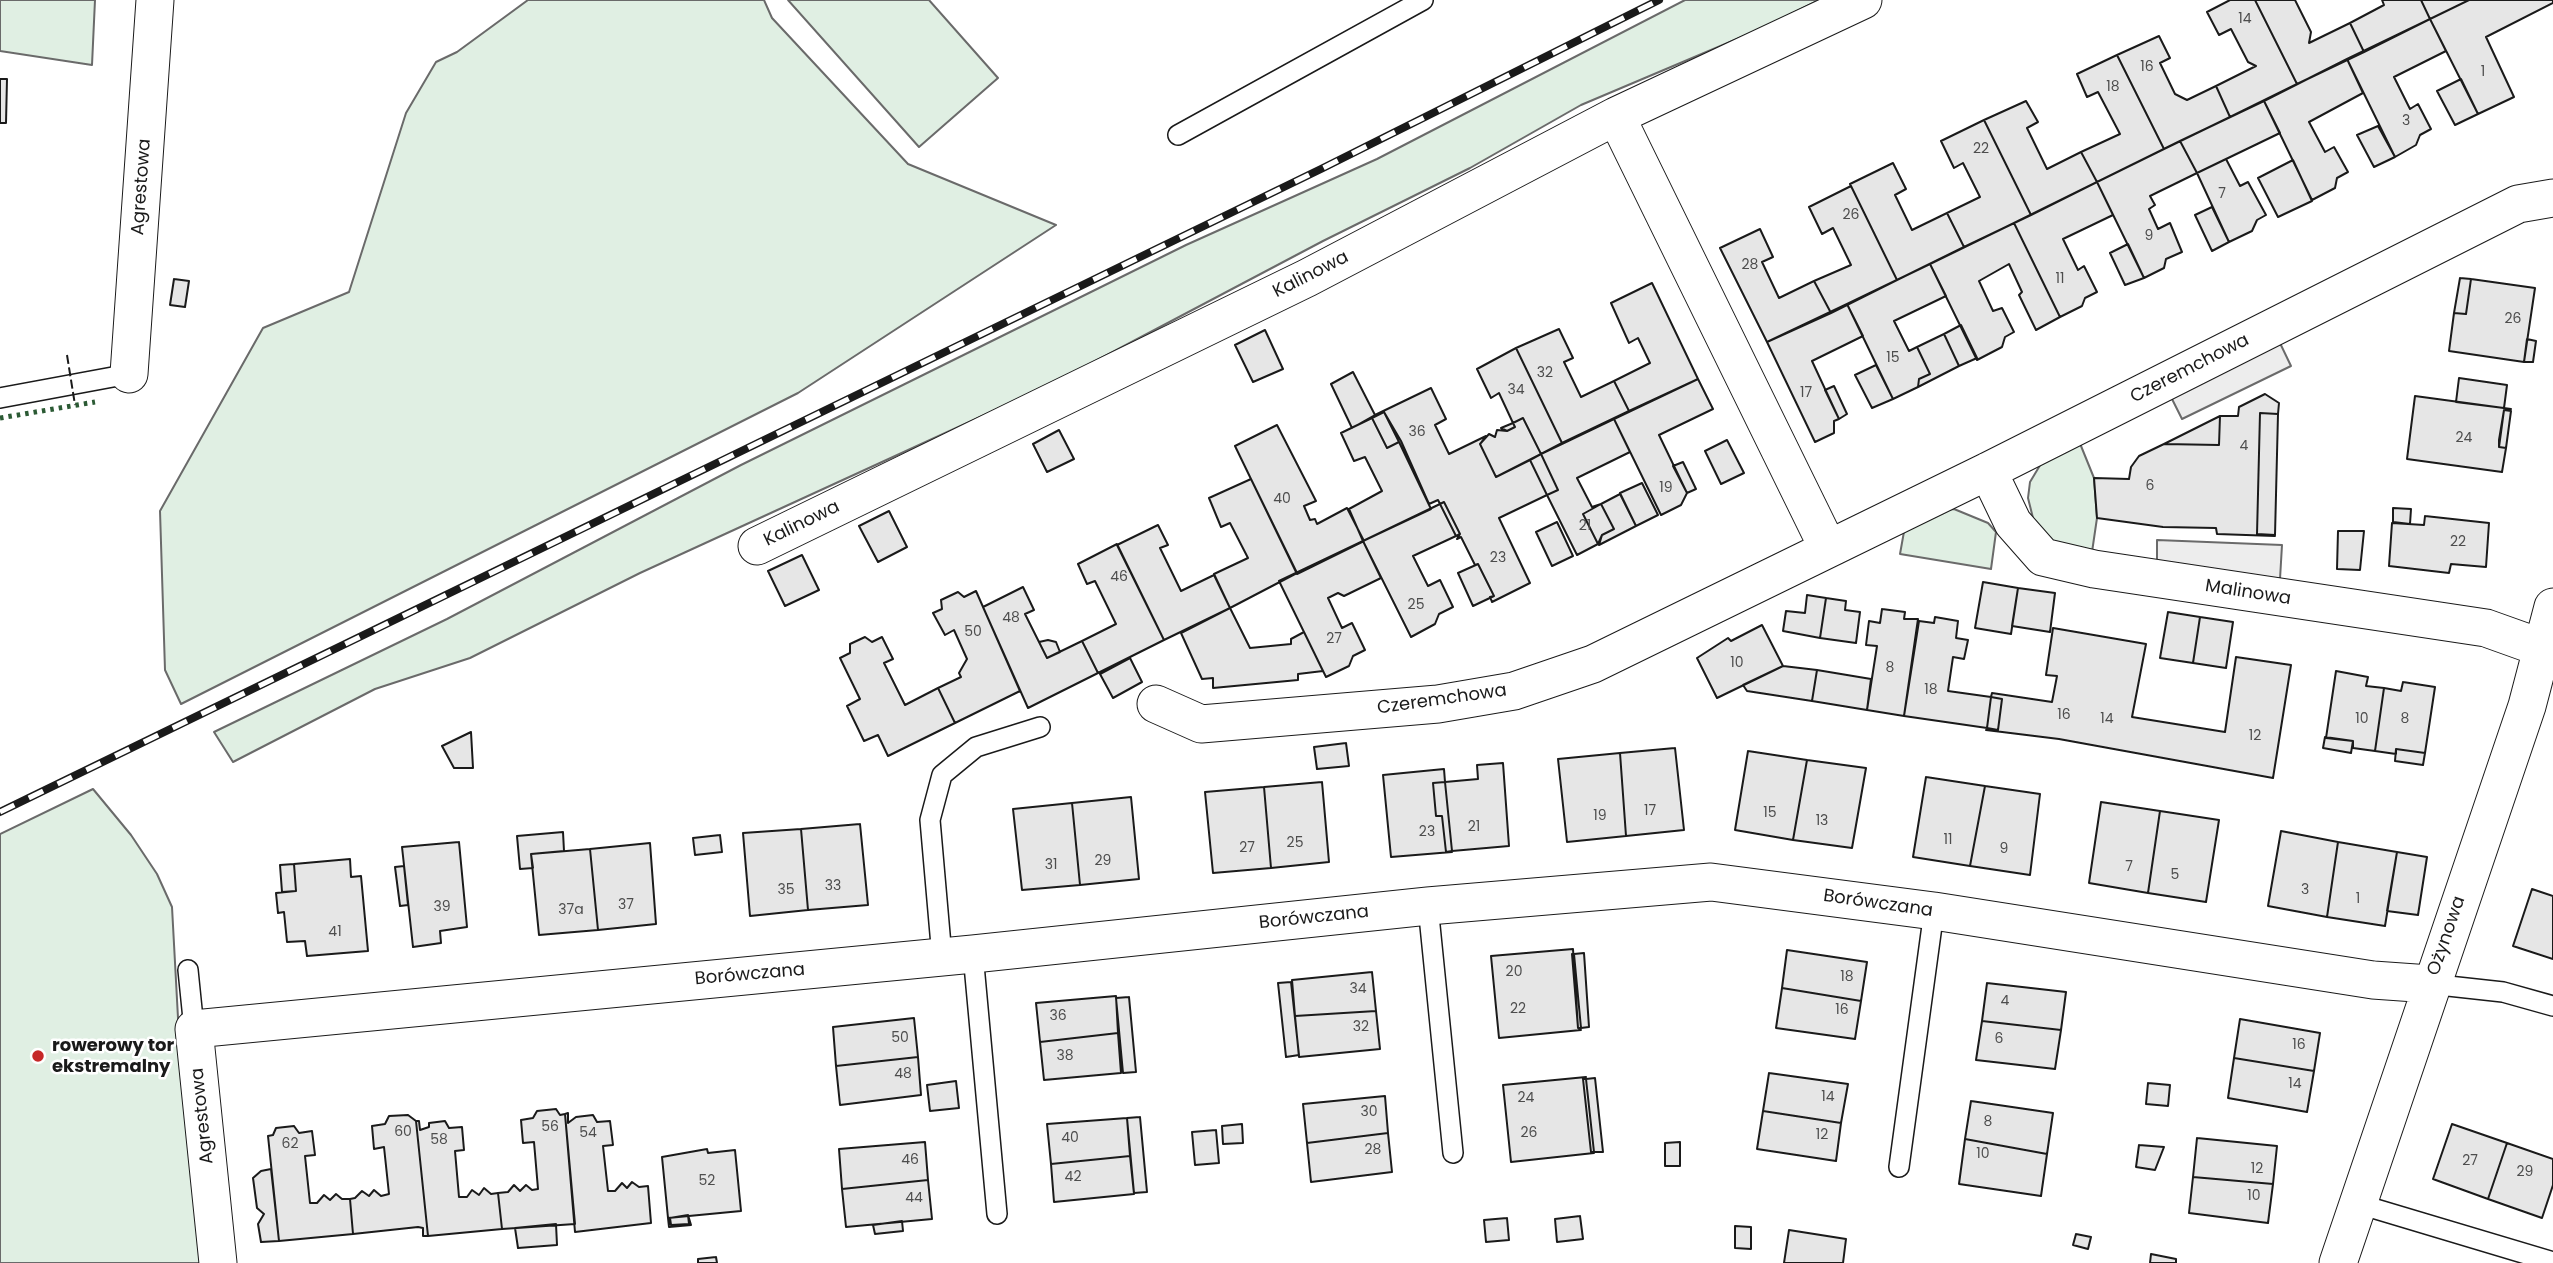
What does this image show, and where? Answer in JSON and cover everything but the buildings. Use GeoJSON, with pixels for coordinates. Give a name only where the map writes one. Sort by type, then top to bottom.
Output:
{"type":"FeatureCollection","features":[{"type":"Feature","properties":{"kind":"street","name":"Agrestowa"},"geometry":{"type":"LineString","coordinates":[[129,374],[155,0]]}},
{"type":"Feature","properties":{"kind":"street","name":"Kalinowa"},"geometry":{"type":"LineString","coordinates":[[757,546],[1307,278],[1616,116],[1863,0]]}},
{"type":"Feature","properties":{"kind":"street"},"geometry":{"type":"LineString","coordinates":[[1616,116],[1828,548]]}},
{"type":"Feature","properties":{"kind":"street","name":"Czeremchowa"},"geometry":{"type":"LineString","coordinates":[[1156,704],[1201,724],[1438,704],[1514,691],[1593,664],[1988,471],[2518,204],[2553,198]]}},
{"type":"Feature","properties":{"kind":"street","name":"Malinowa"},"geometry":{"type":"LineString","coordinates":[[1988,471],[2013,523],[2043,556],[2120,573],[2486,628],[2548,652]]}},
{"type":"Feature","properties":{"kind":"street","name":"Ożynowa"},"geometry":{"type":"LineString","coordinates":[[2337,1263],[2359,1204],[2430,984],[2548,652],[2553,607]]}},
{"type":"Feature","properties":{"kind":"street","name":"Borówczana"},"geometry":{"type":"LineString","coordinates":[[194,1029],[957,955],[1427,906],[1712,882],[1934,911],[2374,980],[2430,984]]}},
{"type":"Feature","properties":{"kind":"street","name":"Agrestowa"},"geometry":{"type":"LineString","coordinates":[[194,1029],[218,1263]]}},
{"type":"Feature","properties":{"kind":"lane"},"geometry":{"type":"LineString","coordinates":[[1178,135],[1423,0]]}},
{"type":"Feature","properties":{"kind":"lane"},"geometry":{"type":"LineString","coordinates":[[0,398],[129,374]]}},
{"type":"Feature","properties":{"kind":"lane"},"geometry":{"type":"LineString","coordinates":[[996,1214],[957,955],[930,820],[942,775],[976,747],[1040,727]]}},
{"type":"Feature","properties":{"kind":"lane"},"geometry":{"type":"LineString","coordinates":[[1427,906],[1454,1153]]}},
{"type":"Feature","properties":{"kind":"lane"},"geometry":{"type":"LineString","coordinates":[[1899,1167],[1934,911]]}},
{"type":"Feature","properties":{"kind":"lane","name":"Agrestowa"},"geometry":{"type":"LineString","coordinates":[[188,970],[194,1029]]}},
{"type":"Feature","properties":{"kind":"lane"},"geometry":{"type":"LineString","coordinates":[[2430,984],[2503,992],[2553,1006]]}},
{"type":"Feature","properties":{"kind":"lane"},"geometry":{"type":"LineString","coordinates":[[2359,1204],[2553,1262]]}},
{"type":"Feature","properties":{"kind":"green space"},"geometry":{"type":"Polygon","coordinates":[[[0,0],[95,0],[92,65],[0,51],[0,0]]]}},
{"type":"Feature","properties":{"kind":"green space"},"geometry":{"type":"Polygon","coordinates":[[[528,0],[764,0],[772,18],[908,164],[1056,225],[798,393],[181,704],[165,670],[160,511],[263,328],[349,292],[406,113],[436,62],[457,52],[528,0]]]}},
{"type":"Feature","properties":{"kind":"green space"},"geometry":{"type":"Polygon","coordinates":[[[788,0],[929,0],[998,78],[919,147],[788,0]]]}},
{"type":"Feature","properties":{"kind":"green space"},"geometry":{"type":"Polygon","coordinates":[[[1685,0],[1819,0],[1763,28],[1581,105],[1470,168],[1323,241],[1052,384],[640,573],[470,658],[375,689],[233,762],[214,732],[447,619],[741,465],[1186,245],[1377,159],[1685,0]]]}},
{"type":"Feature","properties":{"kind":"green space"},"geometry":{"type":"Polygon","coordinates":[[[2079,441],[2094,478],[2097,518],[2092,552],[2056,544],[2034,522],[2028,498],[2030,482],[2042,462],[2079,441]]]}},
{"type":"Feature","properties":{"kind":"green space"},"geometry":{"type":"Polygon","coordinates":[[[1954,509],[1988,523],[1996,532],[1991,569],[1900,554],[1905,526],[1928,511],[1954,509]]]}},
{"type":"Feature","properties":{"kind":"green space"},"geometry":{"type":"Polygon","coordinates":[[[93,789],[131,835],[157,874],[172,907],[180,1055],[202,1263],[0,1263],[0,834],[93,789]]]}},
{"type":"Feature","properties":{"kind":"shaded area"},"geometry":{"type":"Polygon","coordinates":[[[2279,341],[2291,366],[2182,419],[2170,395],[2279,341]]]}},
{"type":"Feature","properties":{"kind":"shaded area"},"geometry":{"type":"Polygon","coordinates":[[[2157,540],[2282,545],[2280,579],[2157,562],[2157,540]]]}},
{"type":"Feature","properties":{"kind":"railway"},"geometry":{"type":"LineString","coordinates":[[0,812],[1323,168],[1659,0]]}},
{"type":"Feature","properties":{"kind":"hedge"},"geometry":{"type":"LineString","coordinates":[[0,418],[95,402]]}},
{"type":"Feature","properties":{"kind":"fence"},"geometry":{"type":"LineString","coordinates":[[67,355],[75,405]]}},
{"type":"Feature","properties":{"kind":"place","name":"rowerowy tor ekstremalny"},"geometry":{"type":"Point","coordinates":[38,1056]}}]}
